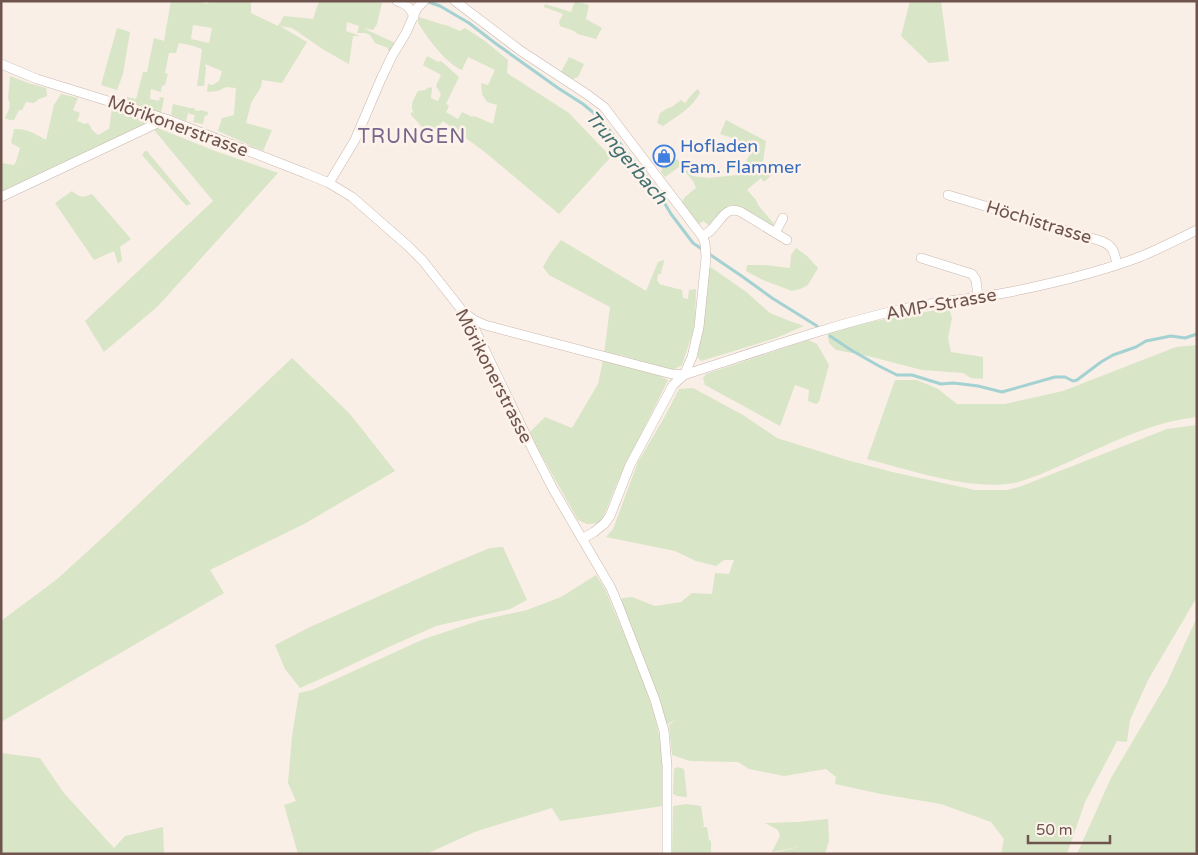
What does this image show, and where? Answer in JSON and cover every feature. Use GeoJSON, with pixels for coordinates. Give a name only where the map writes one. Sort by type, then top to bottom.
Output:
{"type":"FeatureCollection","features":[{"type":"Feature","properties":{"kind":"street"},"geometry":{"type":"LineString","coordinates":[[397,1],[415,12]]}},
{"type":"Feature","properties":{"kind":"street"},"geometry":{"type":"LineString","coordinates":[[329,183],[355,140],[381,78],[406,33],[415,12],[424,1]]}},
{"type":"Feature","properties":{"kind":"street"},"geometry":{"type":"LineString","coordinates":[[456,1],[521,50],[604,107],[704,240],[706,258],[700,327],[692,357],[684,375],[673,386],[630,466],[610,516],[604,524],[582,540]]}},
{"type":"Feature","properties":{"kind":"street","name":"Mörikonerstrasse"},"geometry":{"type":"LineString","coordinates":[[1,64],[37,79],[166,119],[329,183],[352,197],[423,261],[464,313],[476,332],[553,489],[611,588],[620,607],[660,715],[664,731],[668,783],[667,854]]}},
{"type":"Feature","properties":{"kind":"street"},"geometry":{"type":"LineString","coordinates":[[1,197],[166,119]]}},
{"type":"Feature","properties":{"kind":"street","name":"Höchistrasse"},"geometry":{"type":"LineString","coordinates":[[948,195],[1101,241],[1111,247],[1118,264]]}},
{"type":"Feature","properties":{"kind":"street"},"geometry":{"type":"LineString","coordinates":[[704,240],[725,214],[733,210],[741,212],[786,240]]}},
{"type":"Feature","properties":{"kind":"street"},"geometry":{"type":"LineString","coordinates":[[775,233],[784,218]]}},
{"type":"Feature","properties":{"kind":"street","name":"AMP-Strasse"},"geometry":{"type":"LineString","coordinates":[[464,313],[485,325],[666,373],[684,375],[860,319],[922,305],[1008,292],[1069,279],[1156,250],[1197,230]]}},
{"type":"Feature","properties":{"kind":"street"},"geometry":{"type":"LineString","coordinates":[[921,258],[972,274],[976,280],[978,297]]}},
{"type":"Feature","properties":{"kind":"green space"},"geometry":{"type":"Polygon","coordinates":[[[171,1],[196,1],[208,4],[209,1],[251,1],[251,13],[278,26],[284,16],[313,19],[319,1],[375,1],[382,3],[377,24],[373,30],[363,28],[395,43],[391,51],[388,51],[388,48],[375,43],[370,35],[357,33],[359,26],[347,22],[346,31],[360,36],[353,36],[349,64],[324,50],[292,28],[280,26],[307,42],[282,83],[262,80],[261,87],[251,103],[246,123],[272,130],[263,151],[218,131],[222,118],[234,115],[236,88],[226,87],[218,91],[207,92],[208,84],[213,85],[219,81],[222,71],[205,64],[204,86],[197,86],[202,49],[179,43],[176,53],[169,53],[165,73],[168,74],[165,85],[162,86],[161,92],[151,89],[150,99],[159,101],[160,97],[164,98],[161,114],[138,105],[125,103],[127,97],[136,99],[143,72],[147,72],[154,38],[164,41],[171,1]],[[193,25],[191,39],[209,43],[212,28],[193,25]]]}},
{"type":"Feature","properties":{"kind":"green space"},"geometry":{"type":"Polygon","coordinates":[[[575,1],[589,5],[586,19],[602,28],[596,39],[560,26],[559,22],[563,14],[544,7],[545,4],[571,12],[575,1]]]}},
{"type":"Feature","properties":{"kind":"green space"},"geometry":{"type":"Polygon","coordinates":[[[910,1],[941,1],[949,61],[929,63],[901,36],[910,1]]]}},
{"type":"Feature","properties":{"kind":"green space"},"geometry":{"type":"Polygon","coordinates":[[[419,17],[460,31],[465,28],[485,41],[508,60],[507,73],[569,113],[611,157],[559,214],[486,153],[443,121],[428,138],[424,134],[425,130],[411,115],[411,112],[414,113],[412,105],[414,99],[418,91],[430,87],[432,88],[431,98],[438,101],[441,94],[436,86],[441,75],[423,65],[427,56],[438,62],[441,61],[459,77],[446,104],[449,106],[446,112],[458,119],[462,112],[493,124],[497,105],[487,102],[482,94],[481,83],[488,85],[495,70],[468,57],[462,70],[456,67],[437,50],[418,23],[419,17]]]}},
{"type":"Feature","properties":{"kind":"green space"},"geometry":{"type":"Polygon","coordinates":[[[117,28],[130,32],[123,74],[117,90],[101,85],[117,28]]]}},
{"type":"Feature","properties":{"kind":"green space"},"geometry":{"type":"Polygon","coordinates":[[[569,57],[584,64],[578,77],[573,79],[561,72],[569,57]]]}},
{"type":"Feature","properties":{"kind":"green space"},"geometry":{"type":"Polygon","coordinates":[[[10,76],[46,88],[47,96],[34,103],[26,102],[14,120],[5,118],[10,106],[8,99],[10,76]]]}},
{"type":"Feature","properties":{"kind":"green space"},"geometry":{"type":"Polygon","coordinates":[[[698,89],[700,93],[697,98],[683,112],[663,126],[657,123],[660,113],[681,100],[685,103],[698,89]]]}},
{"type":"Feature","properties":{"kind":"green space"},"geometry":{"type":"Polygon","coordinates":[[[61,94],[78,98],[73,110],[80,113],[77,121],[85,124],[88,123],[98,135],[109,129],[112,109],[150,121],[143,130],[1,195],[1,163],[14,165],[20,148],[11,143],[14,129],[27,130],[46,140],[54,105],[61,94]]]}},
{"type":"Feature","properties":{"kind":"green space"},"geometry":{"type":"Polygon","coordinates":[[[173,104],[208,112],[207,116],[205,115],[203,124],[193,122],[195,115],[189,114],[189,110],[186,121],[171,115],[173,104]]]}},
{"type":"Feature","properties":{"kind":"green space"},"geometry":{"type":"Polygon","coordinates":[[[726,120],[766,141],[762,168],[747,171],[744,165],[753,148],[738,140],[720,134],[726,120]]]}},
{"type":"Feature","properties":{"kind":"green space"},"geometry":{"type":"Polygon","coordinates":[[[150,125],[215,151],[278,173],[158,306],[104,352],[85,321],[213,201],[150,125]]]}},
{"type":"Feature","properties":{"kind":"green space"},"geometry":{"type":"Polygon","coordinates":[[[147,151],[190,205],[188,204],[187,206],[181,200],[142,155],[147,151]]]}},
{"type":"Feature","properties":{"kind":"green space"},"geometry":{"type":"Polygon","coordinates":[[[677,159],[692,176],[709,178],[737,175],[747,171],[749,175],[777,168],[764,182],[761,178],[747,190],[774,224],[773,226],[742,207],[732,205],[724,210],[710,226],[703,221],[699,224],[681,204],[685,197],[696,188],[693,181],[679,167],[665,177],[661,172],[665,166],[677,159]]]}},
{"type":"Feature","properties":{"kind":"green space"},"geometry":{"type":"Polygon","coordinates":[[[72,191],[81,197],[92,194],[131,239],[120,247],[122,260],[118,264],[114,251],[94,260],[55,203],[72,191]]]}},
{"type":"Feature","properties":{"kind":"green space"},"geometry":{"type":"Polygon","coordinates":[[[561,240],[646,291],[658,262],[664,260],[661,274],[658,274],[657,281],[659,284],[682,290],[683,298],[688,299],[689,290],[696,289],[695,325],[682,365],[671,371],[621,355],[604,354],[610,307],[549,275],[543,267],[561,240]]]}},
{"type":"Feature","properties":{"kind":"green space"},"geometry":{"type":"Polygon","coordinates":[[[796,248],[818,268],[808,285],[800,289],[792,291],[746,271],[747,265],[790,268],[791,255],[796,248]]]}},
{"type":"Feature","properties":{"kind":"green space"},"geometry":{"type":"Polygon","coordinates":[[[709,266],[745,291],[770,313],[804,326],[776,338],[701,361],[698,358],[697,352],[709,266]]]}},
{"type":"Feature","properties":{"kind":"green space"},"geometry":{"type":"Polygon","coordinates":[[[949,308],[952,318],[948,338],[951,352],[983,357],[983,379],[971,378],[963,373],[922,370],[836,350],[829,343],[827,332],[888,318],[949,308]]]}},
{"type":"Feature","properties":{"kind":"green space"},"geometry":{"type":"Polygon","coordinates":[[[808,340],[817,344],[829,365],[819,402],[816,404],[808,401],[809,390],[795,385],[780,426],[705,385],[703,378],[706,374],[808,340]]]}},
{"type":"Feature","properties":{"kind":"green space"},"geometry":{"type":"Polygon","coordinates":[[[1197,345],[1197,417],[1146,429],[1027,479],[997,485],[960,482],[921,474],[867,459],[895,380],[917,380],[938,389],[957,404],[1005,404],[1063,391],[1176,347],[1197,345]]]}},
{"type":"Feature","properties":{"kind":"green space"},"geometry":{"type":"Polygon","coordinates":[[[292,358],[350,414],[395,471],[304,524],[210,570],[224,593],[1,722],[1,621],[56,580],[292,358]]]}},
{"type":"Feature","properties":{"kind":"green space"},"geometry":{"type":"Polygon","coordinates":[[[603,360],[648,370],[668,380],[617,483],[601,523],[587,524],[578,520],[529,433],[545,417],[572,428],[598,384],[603,360]]]}},
{"type":"Feature","properties":{"kind":"green space"},"geometry":{"type":"Polygon","coordinates":[[[693,388],[743,415],[777,438],[892,472],[975,490],[1007,490],[1019,487],[1167,429],[1197,425],[1197,597],[1148,680],[1130,720],[1127,742],[1117,741],[1085,802],[1067,854],[1001,854],[1004,839],[991,822],[941,804],[835,784],[836,777],[826,769],[784,776],[749,769],[738,762],[690,761],[672,755],[669,725],[677,719],[666,725],[620,600],[632,597],[655,606],[681,602],[692,593],[712,594],[715,573],[729,574],[734,560],[724,560],[716,566],[696,561],[675,551],[606,537],[613,529],[638,462],[679,389],[693,388]]]}},
{"type":"Feature","properties":{"kind":"green space"},"geometry":{"type":"Polygon","coordinates":[[[503,547],[527,600],[510,609],[436,626],[300,688],[285,669],[275,645],[310,627],[451,564],[490,548],[503,547]]]}},
{"type":"Feature","properties":{"kind":"green space"},"geometry":{"type":"Polygon","coordinates":[[[596,575],[605,589],[641,674],[655,717],[663,754],[663,806],[560,821],[552,808],[477,831],[426,854],[298,854],[284,805],[296,801],[288,783],[292,736],[299,693],[312,690],[424,639],[481,620],[527,610],[561,597],[596,575]]]}},
{"type":"Feature","properties":{"kind":"green space"},"geometry":{"type":"Polygon","coordinates":[[[1197,617],[1197,854],[1077,854],[1111,778],[1167,683],[1197,617]]]}},
{"type":"Feature","properties":{"kind":"green space"},"geometry":{"type":"Polygon","coordinates":[[[1,753],[40,758],[63,792],[114,848],[125,836],[163,827],[164,854],[1,854],[1,753]]]}},
{"type":"Feature","properties":{"kind":"green space"},"geometry":{"type":"Polygon","coordinates":[[[677,767],[684,769],[687,797],[673,794],[674,769],[677,767]]]}},
{"type":"Feature","properties":{"kind":"green space"},"geometry":{"type":"Polygon","coordinates":[[[687,804],[701,806],[704,826],[701,827],[707,827],[709,840],[711,841],[711,854],[672,854],[673,806],[687,804]]]}},
{"type":"Feature","properties":{"kind":"green space"},"geometry":{"type":"Polygon","coordinates":[[[828,819],[829,841],[825,854],[770,854],[799,847],[772,852],[780,836],[778,830],[765,823],[828,819]]]}},
{"type":"Feature","properties":{"kind":"waterway","name":"Trungerbach"},"geometry":{"type":"LineString","coordinates":[[426,1],[440,6],[469,23],[583,104],[610,131],[655,187],[671,214],[693,243],[772,298],[817,326]]}},
{"type":"Feature","properties":{"kind":"waterway","name":"Trungerbach"},"geometry":{"type":"LineString","coordinates":[[830,336],[851,350],[897,375],[912,375],[941,384],[953,383],[978,386],[1002,392],[1055,377],[1065,377],[1073,381],[1077,380],[1113,355],[1136,347],[1146,341],[1171,336],[1185,338],[1197,334]]}},
{"type":"Feature","properties":{"kind":"place","name":"Hofladen Fam. Flammer"},"geometry":{"type":"Point","coordinates":[664,156]}},
{"type":"Feature","properties":{"kind":"district","name":"TRUNGEN"},"geometry":{"type":"Point","coordinates":[412,136]}}]}
